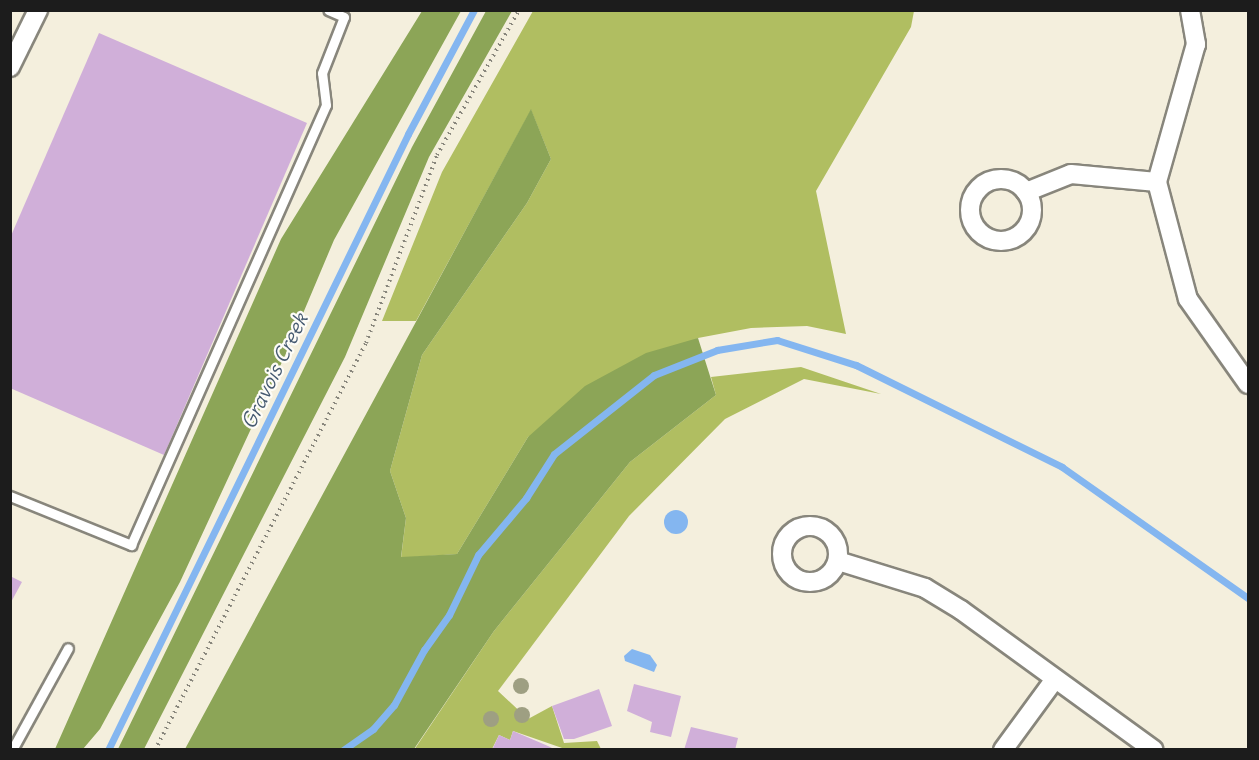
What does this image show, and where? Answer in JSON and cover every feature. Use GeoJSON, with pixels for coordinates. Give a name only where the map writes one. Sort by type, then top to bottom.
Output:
{"type":"FeatureCollection","features":[{"type":"Feature","properties":{"kind":"street"},"geometry":{"type":"LineString","coordinates":[[10,67],[38,10]]}},
{"type":"Feature","properties":{"kind":"street"},"geometry":{"type":"LineString","coordinates":[[1190,10],[1196,44],[1157,182],[1188,299],[1248,384]]}},
{"type":"Feature","properties":{"kind":"street"},"geometry":{"type":"LineString","coordinates":[[1026,192],[1071,174],[1157,182]]}},
{"type":"Feature","properties":{"kind":"street"},"geometry":{"type":"LineString","coordinates":[[838,561],[925,588],[961,610],[1154,750]]}},
{"type":"Feature","properties":{"kind":"street"},"geometry":{"type":"LineString","coordinates":[[1003,750],[1055,679]]}},
{"type":"Feature","properties":{"kind":"lane"},"geometry":{"type":"LineString","coordinates":[[10,496],[131,545],[326,105],[322,73],[344,17],[328,10]]}},
{"type":"Feature","properties":{"kind":"lane"},"geometry":{"type":"LineString","coordinates":[[12,750],[68,648]]}},
{"type":"Feature","properties":{"kind":"path"},"geometry":{"type":"LineString","coordinates":[[155,750],[366,343],[437,155],[519,10]]}},
{"type":"Feature","properties":{"kind":"green space"},"geometry":{"type":"Polygon","coordinates":[[[422,11],[461,11],[334,240],[288,349],[180,582],[100,729],[83,749],[55,749],[281,239],[422,11]]]}},
{"type":"Feature","properties":{"kind":"green space"},"geometry":{"type":"Polygon","coordinates":[[[486,11],[512,11],[429,157],[345,357],[144,749],[118,749],[412,147],[486,11]]]}},
{"type":"Feature","properties":{"kind":"green space"},"geometry":{"type":"Polygon","coordinates":[[[533,11],[914,11],[911,27],[816,191],[846,334],[807,326],[751,328],[698,338],[528,437],[457,554],[401,558],[406,518],[390,471],[422,355],[527,203],[551,159],[531,110],[416,321],[382,321],[442,172],[533,11]]]}},
{"type":"Feature","properties":{"kind":"green space"},"geometry":{"type":"Polygon","coordinates":[[[531,109],[551,159],[527,203],[422,355],[390,471],[406,518],[401,557],[457,554],[528,437],[585,386],[646,353],[698,338],[716,395],[630,462],[494,631],[414,749],[185,749],[531,109]]]}},
{"type":"Feature","properties":{"kind":"green space"},"geometry":{"type":"Polygon","coordinates":[[[801,367],[881,394],[804,379],[725,419],[629,516],[498,691],[528,719],[552,706],[564,743],[597,741],[601,749],[565,749],[513,731],[510,740],[499,735],[492,749],[414,750],[494,631],[630,462],[716,395],[711,377],[801,367]]]}},
{"type":"Feature","properties":{"kind":"water"},"geometry":{"type":"Polygon","coordinates":[[[676,510],[684,514],[688,522],[684,530],[676,534],[668,530],[664,522],[668,514],[676,510]]]}},
{"type":"Feature","properties":{"kind":"water"},"geometry":{"type":"Polygon","coordinates":[[[632,649],[650,655],[657,665],[654,672],[625,661],[624,656],[632,649]]]}},
{"type":"Feature","properties":{"kind":"building"},"geometry":{"type":"Polygon","coordinates":[[[99,33],[307,123],[164,455],[10,388],[10,238],[99,33]]]}},
{"type":"Feature","properties":{"kind":"building"},"geometry":{"type":"Polygon","coordinates":[[[10,576],[22,582],[10,604],[10,576]]]}},
{"type":"Feature","properties":{"kind":"building"},"geometry":{"type":"Polygon","coordinates":[[[634,684],[681,696],[671,737],[650,732],[652,722],[627,711],[634,684]]]}},
{"type":"Feature","properties":{"kind":"building"},"geometry":{"type":"Polygon","coordinates":[[[599,689],[612,726],[574,739],[564,739],[552,706],[599,689]]]}},
{"type":"Feature","properties":{"kind":"building"},"geometry":{"type":"Polygon","coordinates":[[[691,727],[738,738],[735,750],[684,750],[691,727]]]}},
{"type":"Feature","properties":{"kind":"building"},"geometry":{"type":"Polygon","coordinates":[[[513,731],[556,750],[492,750],[499,735],[510,740],[513,731]]]}},
{"type":"Feature","properties":{"kind":"waterway","name":"Gravois Creek"},"geometry":{"type":"LineString","coordinates":[[108,750],[408,134],[474,10]]}},
{"type":"Feature","properties":{"kind":"waterway"},"geometry":{"type":"LineString","coordinates":[[343,750],[373,729],[394,705],[424,650],[449,615],[478,555],[526,498],[554,454],[654,375],[717,350],[777,340],[856,365],[1062,467],[1248,598]]}}]}
